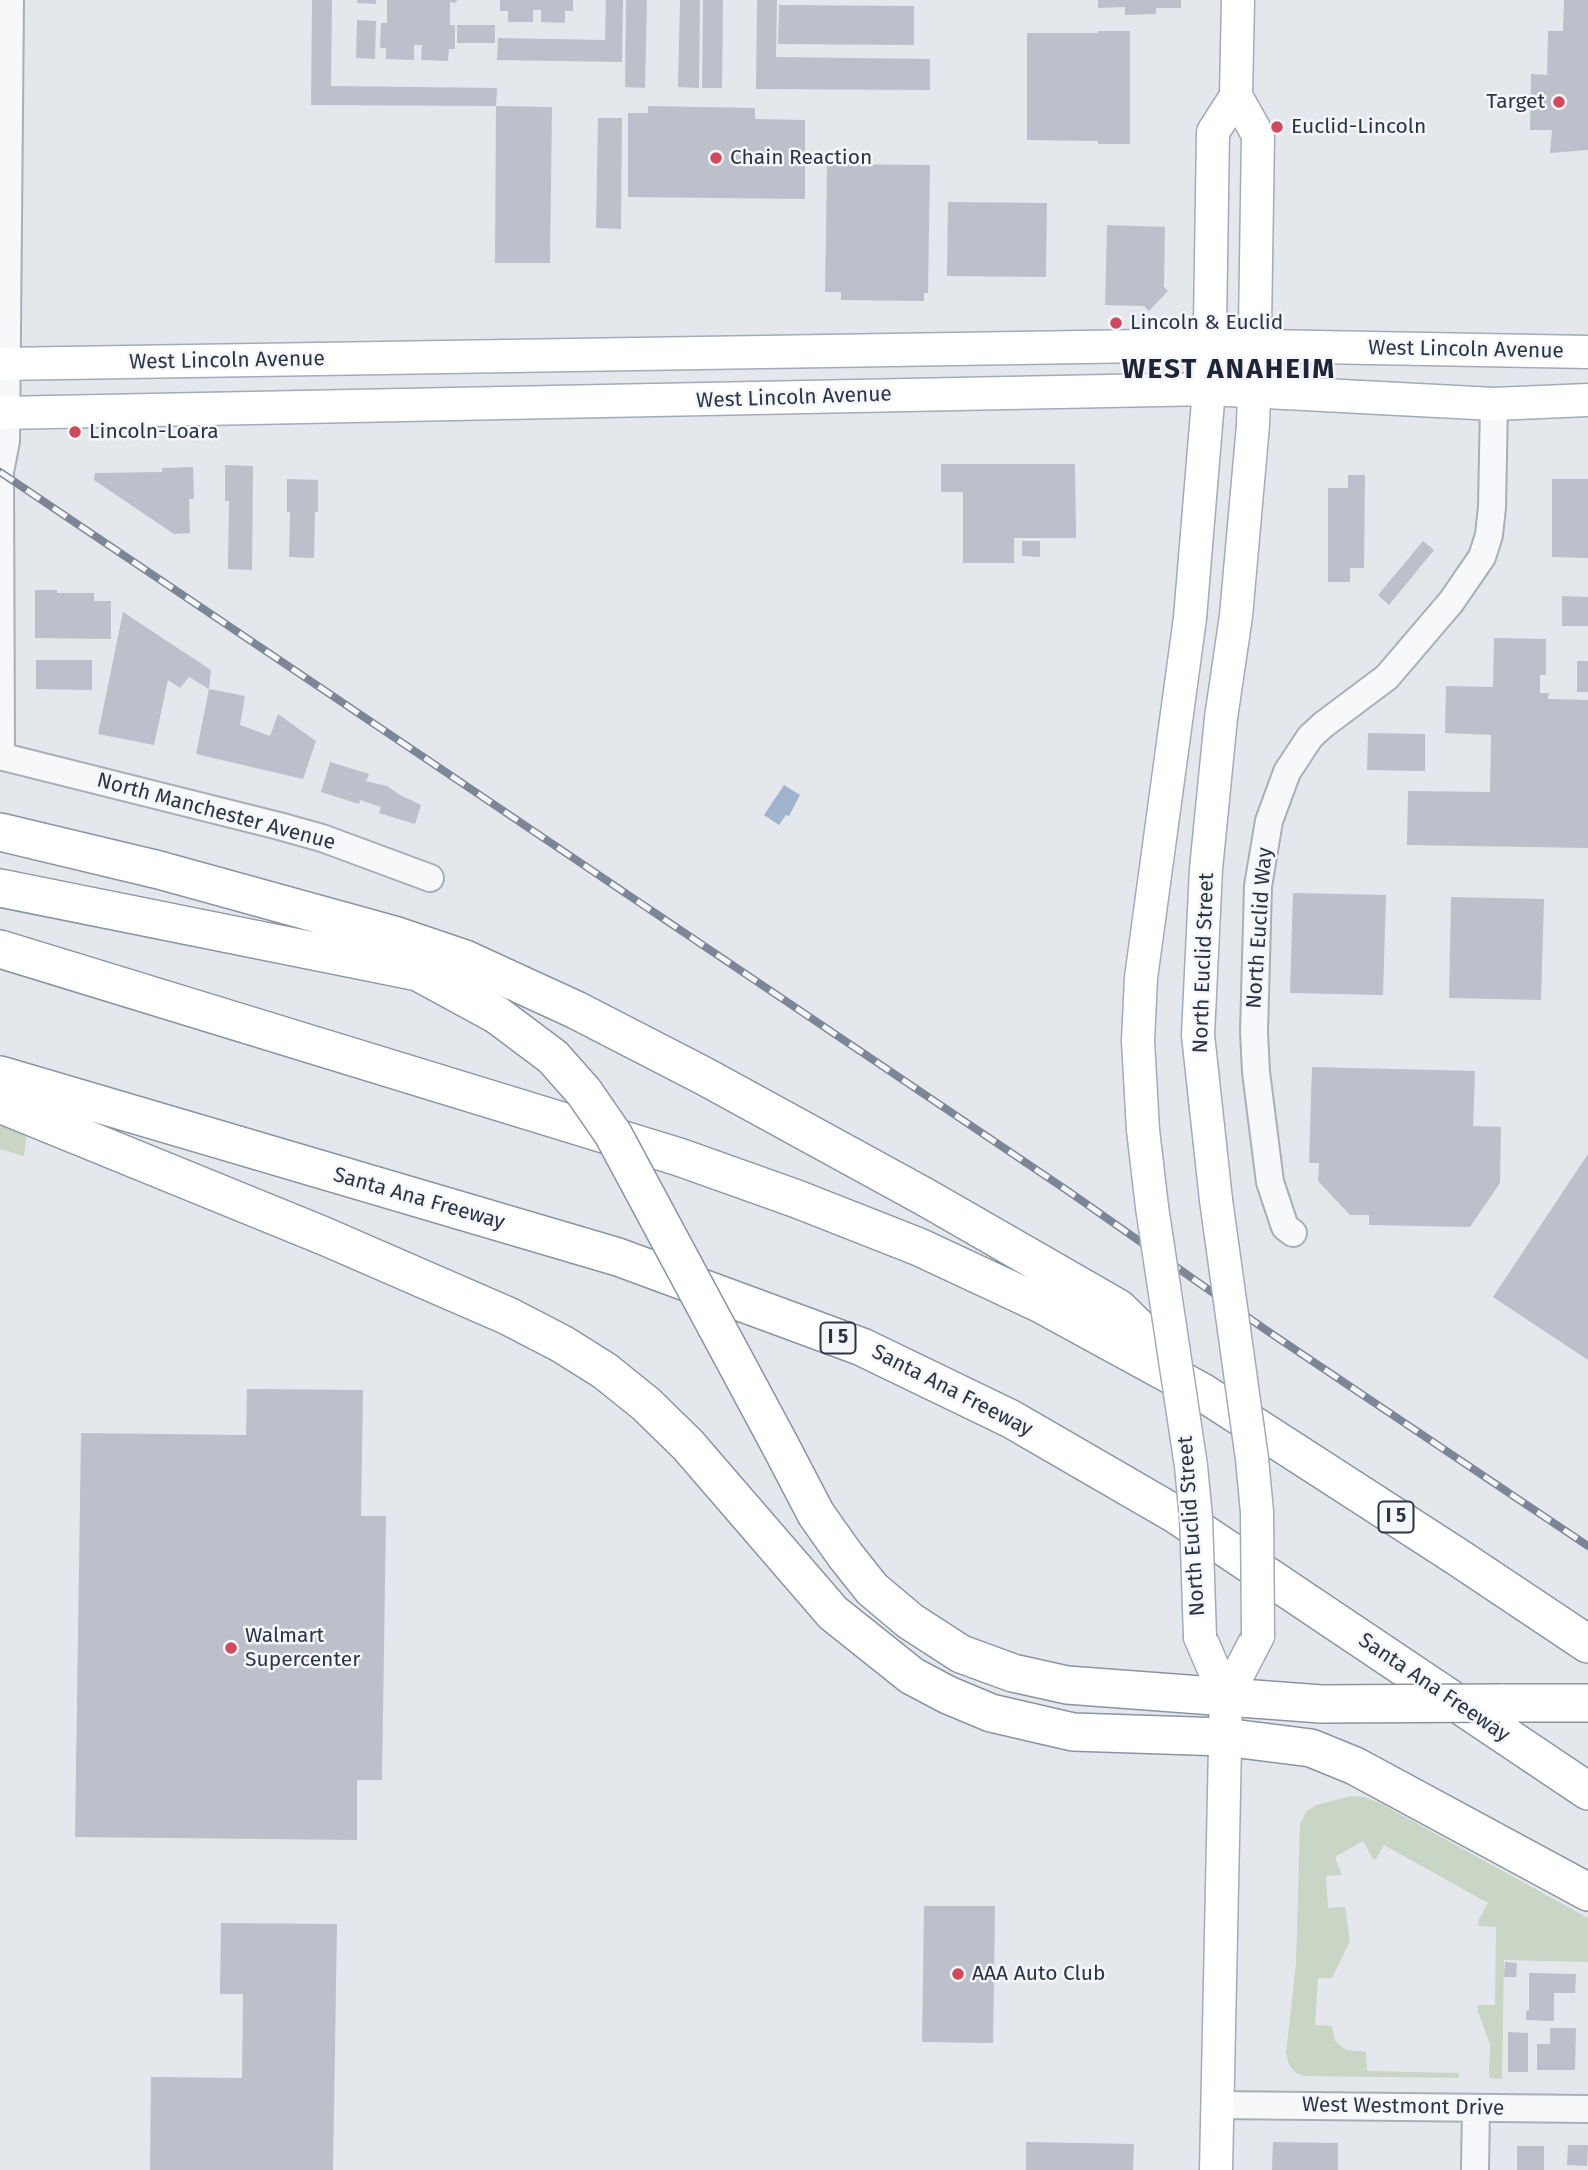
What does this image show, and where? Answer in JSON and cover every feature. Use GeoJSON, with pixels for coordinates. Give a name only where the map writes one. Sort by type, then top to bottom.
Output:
{"type":"FeatureCollection","features":[{"type":"Feature","properties":{"kind":"highway"},"geometry":{"type":"LineString","coordinates":[[0,832],[159,870],[394,934],[466,959],[576,1010],[704,1076],[925,1197],[1118,1308],[1202,1392]]}},
{"type":"Feature","properties":{"kind":"highway"},"geometry":{"type":"LineString","coordinates":[[0,888],[418,972],[497,1014],[553,1058],[584,1091],[613,1134],[816,1514],[872,1589],[910,1621],[961,1654],[1013,1673],[1067,1685],[1226,1698],[1321,1704],[1588,1703]]}},
{"type":"Feature","properties":{"kind":"highway","name":"I 5"},"geometry":{"type":"LineString","coordinates":[[0,949],[666,1153],[797,1199],[919,1247],[1041,1304],[1202,1392],[1588,1644]]}},
{"type":"Feature","properties":{"kind":"highway","name":"Santa Ana Freeway"},"geometry":{"type":"LineString","coordinates":[[0,1075],[618,1257],[862,1347],[1011,1419],[1175,1514],[1588,1791]]}},
{"type":"Feature","properties":{"kind":"highway"},"geometry":{"type":"LineString","coordinates":[[0,1104],[324,1236],[508,1316],[562,1344],[605,1371],[646,1404],[688,1446],[833,1613],[912,1676],[948,1695],[991,1713],[1073,1732],[1224,1737],[1311,1748],[1356,1766],[1588,1892]]}},
{"type":"Feature","properties":{"kind":"main road"},"geometry":{"type":"LineString","coordinates":[[1236,96],[1238,0]]}},
{"type":"Feature","properties":{"kind":"main road","name":"North Euclid Street"},"geometry":{"type":"LineString","coordinates":[[1216,2170],[1226,1698],[1258,1636],[1257,1512],[1198,1035],[1206,869],[1221,718],[1236,616],[1254,392],[1258,135],[1236,96],[1213,132],[1209,389],[1190,618],[1141,978],[1138,1041],[1143,1130],[1152,1207],[1191,1466],[1196,1518],[1200,1637],[1226,1698]]}},
{"type":"Feature","properties":{"kind":"main road","name":"West Lincoln Avenue"},"geometry":{"type":"LineString","coordinates":[[3,364],[1209,345],[1588,352]]}},
{"type":"Feature","properties":{"kind":"main road","name":"West Lincoln Avenue"},"geometry":{"type":"LineString","coordinates":[[3,413],[1209,389],[1494,404],[1588,400]]}},
{"type":"Feature","properties":{"kind":"street"},"geometry":{"type":"LineString","coordinates":[[1,756],[1,472],[6,441],[3,364],[10,0]]}},
{"type":"Feature","properties":{"kind":"street","name":"North Euclid Way"},"geometry":{"type":"LineString","coordinates":[[1293,1233],[1285,1227],[1270,1182],[1256,1072],[1254,1032],[1257,912],[1261,864],[1269,821],[1287,772],[1310,737],[1322,724],[1387,677],[1451,602],[1482,557],[1489,535],[1492,508],[1494,404]]}},
{"type":"Feature","properties":{"kind":"street","name":"North Manchester Avenue"},"geometry":{"type":"LineString","coordinates":[[1,756],[279,826],[321,838],[430,878]]}},
{"type":"Feature","properties":{"kind":"street","name":"West Westmont Drive"},"geometry":{"type":"LineString","coordinates":[[1218,2105],[1588,2109]]}},
{"type":"Feature","properties":{"kind":"street"},"geometry":{"type":"LineString","coordinates":[[1475,2170],[1476,2108]]}},
{"type":"Feature","properties":{"kind":"green space"},"geometry":{"type":"Polygon","coordinates":[[[0,1124],[27,1132],[24,1156],[0,1149],[0,1124]]]}},
{"type":"Feature","properties":{"kind":"green space"},"geometry":{"type":"Polygon","coordinates":[[[1351,1796],[1378,1802],[1588,1918],[1588,1962],[1504,1960],[1502,2079],[1489,2078],[1490,2044],[1478,2012],[1478,2005],[1495,2005],[1496,1927],[1478,1926],[1488,1903],[1384,1845],[1376,1859],[1373,1859],[1363,1841],[1335,1857],[1342,1875],[1326,1876],[1328,1908],[1345,1907],[1350,1941],[1332,1978],[1318,1978],[1315,2025],[1332,2026],[1335,2041],[1346,2050],[1366,2052],[1367,2071],[1459,2073],[1459,2078],[1305,2076],[1296,2073],[1289,2065],[1286,2053],[1296,1963],[1300,1824],[1306,1812],[1316,1805],[1351,1796]]]}},
{"type":"Feature","properties":{"kind":"water"},"geometry":{"type":"Polygon","coordinates":[[[784,785],[800,795],[789,816],[786,815],[779,825],[764,815],[784,785]]]}},
{"type":"Feature","properties":{"kind":"building"},"geometry":{"type":"Polygon","coordinates":[[[312,0],[332,0],[331,86],[497,88],[496,106],[311,105],[312,0]]]}},
{"type":"Feature","properties":{"kind":"building"},"geometry":{"type":"Polygon","coordinates":[[[357,0],[376,0],[376,4],[357,3],[357,0]]]}},
{"type":"Feature","properties":{"kind":"building"},"geometry":{"type":"Polygon","coordinates":[[[387,0],[457,0],[456,3],[450,2],[450,25],[455,25],[455,49],[449,49],[448,61],[421,60],[422,45],[414,45],[414,60],[386,59],[386,48],[380,48],[381,23],[387,23],[387,0]]]}},
{"type":"Feature","properties":{"kind":"building"},"geometry":{"type":"Polygon","coordinates":[[[500,0],[573,0],[573,11],[565,11],[565,23],[541,22],[541,10],[533,10],[533,22],[508,22],[508,11],[500,11],[500,0]]]}},
{"type":"Feature","properties":{"kind":"building"},"geometry":{"type":"Polygon","coordinates":[[[606,0],[623,0],[622,62],[497,60],[498,38],[605,40],[606,0]]]}},
{"type":"Feature","properties":{"kind":"building"},"geometry":{"type":"Polygon","coordinates":[[[626,0],[647,0],[645,88],[625,87],[626,0]]]}},
{"type":"Feature","properties":{"kind":"building"},"geometry":{"type":"Polygon","coordinates":[[[680,0],[700,0],[699,88],[678,87],[680,0]]]}},
{"type":"Feature","properties":{"kind":"building"},"geometry":{"type":"Polygon","coordinates":[[[703,0],[723,0],[722,88],[702,88],[703,0]]]}},
{"type":"Feature","properties":{"kind":"building"},"geometry":{"type":"Polygon","coordinates":[[[757,0],[777,0],[776,57],[930,59],[930,90],[756,89],[757,0]]]}},
{"type":"Feature","properties":{"kind":"building"},"geometry":{"type":"Polygon","coordinates":[[[1098,0],[1181,0],[1181,8],[1156,8],[1156,14],[1125,15],[1125,7],[1098,8],[1098,0]]]}},
{"type":"Feature","properties":{"kind":"building","name":"Target"},"geometry":{"type":"Polygon","coordinates":[[[1564,0],[1588,0],[1588,150],[1550,153],[1552,130],[1530,130],[1531,74],[1547,75],[1548,31],[1563,31],[1564,0]]]}},
{"type":"Feature","properties":{"kind":"building"},"geometry":{"type":"Polygon","coordinates":[[[779,5],[914,6],[914,45],[778,44],[779,5]]]}},
{"type":"Feature","properties":{"kind":"building"},"geometry":{"type":"Polygon","coordinates":[[[357,20],[376,21],[375,59],[356,58],[357,20]]]}},
{"type":"Feature","properties":{"kind":"building"},"geometry":{"type":"Polygon","coordinates":[[[457,25],[495,25],[495,43],[457,43],[457,25]]]}},
{"type":"Feature","properties":{"kind":"building"},"geometry":{"type":"Polygon","coordinates":[[[1130,31],[1130,144],[1027,140],[1027,33],[1130,31]]]}},
{"type":"Feature","properties":{"kind":"building"},"geometry":{"type":"Polygon","coordinates":[[[496,106],[552,107],[550,263],[495,263],[496,106]]]}},
{"type":"Feature","properties":{"kind":"building","name":"Chain Reaction"},"geometry":{"type":"Polygon","coordinates":[[[648,106],[755,108],[755,119],[805,120],[805,199],[628,197],[628,113],[648,113],[648,106]]]}},
{"type":"Feature","properties":{"kind":"building"},"geometry":{"type":"Polygon","coordinates":[[[598,118],[622,118],[621,229],[596,228],[598,118]]]}},
{"type":"Feature","properties":{"kind":"building"},"geometry":{"type":"Polygon","coordinates":[[[827,164],[930,165],[928,293],[924,293],[924,301],[841,300],[841,292],[825,292],[827,164]]]}},
{"type":"Feature","properties":{"kind":"building"},"geometry":{"type":"Polygon","coordinates":[[[948,202],[1047,203],[1046,277],[947,276],[948,202]]]}},
{"type":"Feature","properties":{"kind":"building"},"geometry":{"type":"Polygon","coordinates":[[[1107,225],[1165,227],[1164,287],[1168,291],[1149,311],[1144,306],[1105,305],[1107,225]]]}},
{"type":"Feature","properties":{"kind":"building"},"geometry":{"type":"Polygon","coordinates":[[[941,464],[1075,464],[1076,538],[1014,538],[1014,563],[963,563],[963,492],[941,492],[941,464]]]}},
{"type":"Feature","properties":{"kind":"building"},"geometry":{"type":"Polygon","coordinates":[[[225,465],[253,466],[252,570],[228,569],[229,501],[225,501],[225,465]]]}},
{"type":"Feature","properties":{"kind":"building"},"geometry":{"type":"Polygon","coordinates":[[[193,467],[194,499],[189,499],[190,533],[174,534],[94,480],[95,473],[162,472],[162,468],[193,467]]]}},
{"type":"Feature","properties":{"kind":"building"},"geometry":{"type":"Polygon","coordinates":[[[1348,475],[1365,475],[1364,568],[1350,568],[1350,582],[1328,582],[1328,488],[1348,488],[1348,475]]]}},
{"type":"Feature","properties":{"kind":"building"},"geometry":{"type":"Polygon","coordinates":[[[287,479],[318,480],[314,558],[289,557],[290,512],[287,512],[287,479]]]}},
{"type":"Feature","properties":{"kind":"building"},"geometry":{"type":"Polygon","coordinates":[[[1552,479],[1588,479],[1588,558],[1552,557],[1552,479]]]}},
{"type":"Feature","properties":{"kind":"building"},"geometry":{"type":"Polygon","coordinates":[[[1022,541],[1040,541],[1040,557],[1022,556],[1022,541]]]}},
{"type":"Feature","properties":{"kind":"building"},"geometry":{"type":"Polygon","coordinates":[[[1423,541],[1434,550],[1389,605],[1378,595],[1423,541]]]}},
{"type":"Feature","properties":{"kind":"building"},"geometry":{"type":"Polygon","coordinates":[[[35,590],[94,593],[94,601],[111,601],[111,639],[35,638],[35,590]]]}},
{"type":"Feature","properties":{"kind":"building"},"geometry":{"type":"Polygon","coordinates":[[[1562,596],[1588,597],[1588,626],[1562,626],[1562,596]]]}},
{"type":"Feature","properties":{"kind":"building"},"geometry":{"type":"Polygon","coordinates":[[[123,612],[211,670],[209,689],[189,677],[180,688],[168,680],[154,745],[98,734],[123,612]]]}},
{"type":"Feature","properties":{"kind":"building"},"geometry":{"type":"Polygon","coordinates":[[[1494,638],[1546,639],[1546,675],[1540,675],[1540,693],[1549,693],[1548,699],[1588,700],[1588,848],[1407,845],[1408,791],[1490,792],[1491,735],[1445,733],[1446,686],[1493,687],[1494,638]]]}},
{"type":"Feature","properties":{"kind":"building"},"geometry":{"type":"Polygon","coordinates":[[[36,660],[92,660],[92,690],[36,689],[36,660]]]}},
{"type":"Feature","properties":{"kind":"building"},"geometry":{"type":"Polygon","coordinates":[[[1577,661],[1588,661],[1588,692],[1577,692],[1577,661]]]}},
{"type":"Feature","properties":{"kind":"building"},"geometry":{"type":"Polygon","coordinates":[[[209,689],[245,696],[240,725],[270,736],[278,714],[316,741],[303,779],[196,754],[209,689]]]}},
{"type":"Feature","properties":{"kind":"building"},"geometry":{"type":"Polygon","coordinates":[[[1368,733],[1425,734],[1425,771],[1367,770],[1368,733]]]}},
{"type":"Feature","properties":{"kind":"building"},"geometry":{"type":"Polygon","coordinates":[[[330,762],[369,774],[366,781],[387,786],[421,805],[415,824],[379,813],[381,807],[360,800],[359,804],[321,792],[330,762]]]}},
{"type":"Feature","properties":{"kind":"building"},"geometry":{"type":"Polygon","coordinates":[[[1293,893],[1386,895],[1383,995],[1290,993],[1293,893]]]}},
{"type":"Feature","properties":{"kind":"building"},"geometry":{"type":"Polygon","coordinates":[[[1451,897],[1544,899],[1541,1000],[1449,998],[1451,897]]]}},
{"type":"Feature","properties":{"kind":"building"},"geometry":{"type":"Polygon","coordinates":[[[1312,1067],[1475,1071],[1473,1126],[1501,1127],[1500,1183],[1470,1227],[1369,1225],[1369,1215],[1350,1215],[1318,1181],[1319,1163],[1309,1163],[1312,1067]]]}},
{"type":"Feature","properties":{"kind":"building"},"geometry":{"type":"Polygon","coordinates":[[[1588,1154],[1588,1360],[1493,1297],[1588,1154]]]}},
{"type":"Feature","properties":{"kind":"building","name":"Walmart Supercenter"},"geometry":{"type":"Polygon","coordinates":[[[247,1389],[363,1390],[361,1516],[386,1516],[382,1780],[357,1780],[357,1840],[75,1837],[81,1433],[246,1435],[247,1389]]]}},
{"type":"Feature","properties":{"kind":"building","name":"AAA Auto Club"},"geometry":{"type":"Polygon","coordinates":[[[924,1906],[995,1906],[993,2043],[922,2042],[924,1906]]]}},
{"type":"Feature","properties":{"kind":"building"},"geometry":{"type":"Polygon","coordinates":[[[221,1923],[337,1924],[333,2170],[150,2170],[151,2077],[242,2078],[243,1994],[220,1994],[221,1923]]]}},
{"type":"Feature","properties":{"kind":"building"},"geometry":{"type":"Polygon","coordinates":[[[1505,1962],[1517,1963],[1516,1977],[1504,1977],[1505,1962]]]}},
{"type":"Feature","properties":{"kind":"building"},"geometry":{"type":"Polygon","coordinates":[[[1529,1973],[1576,1974],[1575,1993],[1554,1993],[1554,2021],[1526,2020],[1526,2011],[1529,2010],[1529,1973]]]}},
{"type":"Feature","properties":{"kind":"building"},"geometry":{"type":"Polygon","coordinates":[[[1550,2028],[1576,2028],[1575,2070],[1537,2070],[1537,2044],[1550,2044],[1550,2028]]]}},
{"type":"Feature","properties":{"kind":"building"},"geometry":{"type":"Polygon","coordinates":[[[1508,2032],[1528,2033],[1528,2072],[1508,2072],[1508,2032]]]}},
{"type":"Feature","properties":{"kind":"building"},"geometry":{"type":"Polygon","coordinates":[[[1026,2142],[1134,2144],[1133,2170],[1026,2170],[1026,2142]]]}},
{"type":"Feature","properties":{"kind":"building"},"geometry":{"type":"Polygon","coordinates":[[[1273,2142],[1338,2143],[1338,2170],[1272,2170],[1273,2142]]]}},
{"type":"Feature","properties":{"kind":"building"},"geometry":{"type":"Polygon","coordinates":[[[1568,2145],[1588,2145],[1587,2166],[1567,2165],[1568,2145]]]}},
{"type":"Feature","properties":{"kind":"building"},"geometry":{"type":"Polygon","coordinates":[[[1517,2146],[1544,2146],[1544,2170],[1517,2170],[1517,2146]]]}},
{"type":"Feature","properties":{"kind":"railway"},"geometry":{"type":"LineString","coordinates":[[0,472],[1068,1191],[1266,1330],[1588,1546]]}},
{"type":"Feature","properties":{"kind":"place","name":"Target"},"geometry":{"type":"Point","coordinates":[1559,102]}},
{"type":"Feature","properties":{"kind":"place","name":"Euclid-Lincoln"},"geometry":{"type":"Point","coordinates":[1277,127]}},
{"type":"Feature","properties":{"kind":"place","name":"Chain Reaction"},"geometry":{"type":"Point","coordinates":[716,158]}},
{"type":"Feature","properties":{"kind":"place","name":"Lincoln & Euclid"},"geometry":{"type":"Point","coordinates":[1116,323]}},
{"type":"Feature","properties":{"kind":"place","name":"Lincoln-Loara"},"geometry":{"type":"Point","coordinates":[75,432]}},
{"type":"Feature","properties":{"kind":"place","name":"Walmart Supercenter"},"geometry":{"type":"Point","coordinates":[231,1648]}},
{"type":"Feature","properties":{"kind":"place","name":"AAA Auto Club"},"geometry":{"type":"Point","coordinates":[958,1974]}},
{"type":"Feature","properties":{"kind":"district","name":"WEST ANAHEIM"},"geometry":{"type":"Point","coordinates":[1229,370]}}]}
